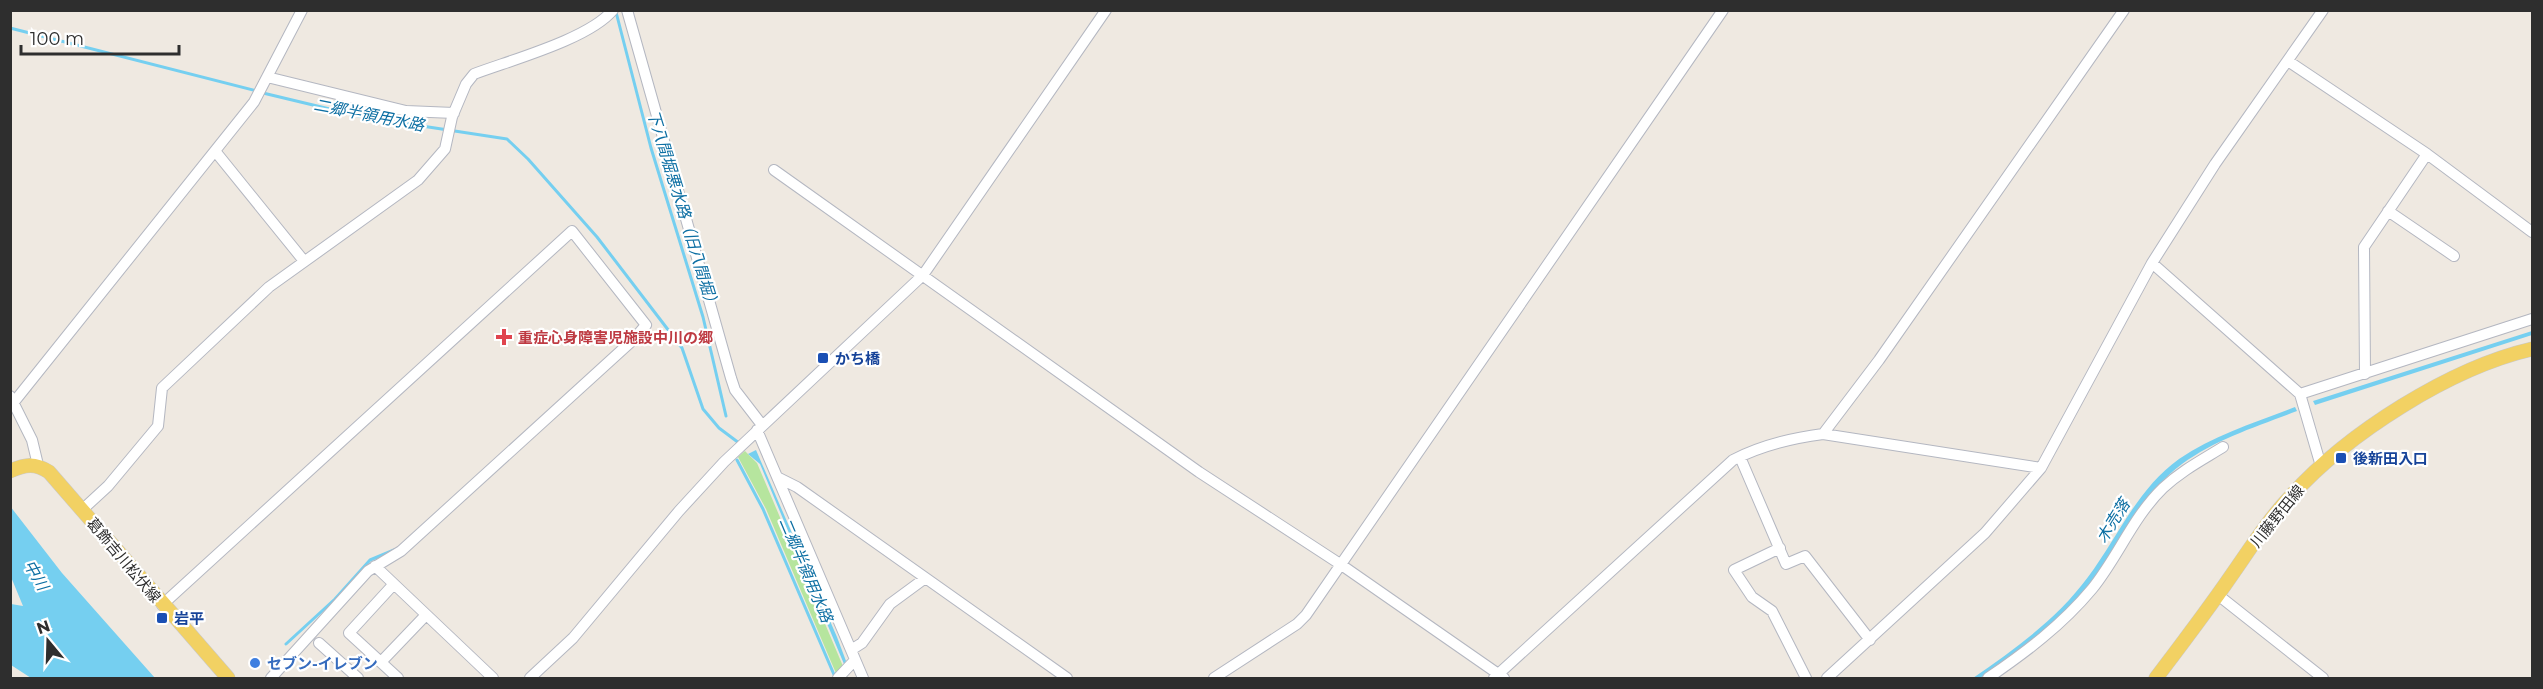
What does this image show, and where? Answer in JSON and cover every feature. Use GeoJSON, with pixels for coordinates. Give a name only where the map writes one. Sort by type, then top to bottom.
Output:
{"type":"FeatureCollection","features":[{"type":"Feature","properties":{"kind":"main road","name":"川藤野田線"},"geometry":{"type":"LineString","coordinates":[[2156,678],[2276,514],[2321,466],[2376,425],[2449,380],[2532,349]]}},
{"type":"Feature","properties":{"kind":"main road","name":"葛飾吉川松伏線"},"geometry":{"type":"LineString","coordinates":[[38,465],[49,472],[162,605],[228,678]]}},
{"type":"Feature","properties":{"kind":"main road"},"geometry":{"type":"LineString","coordinates":[[15,469],[38,465]]}},
{"type":"Feature","properties":{"kind":"street"},"geometry":{"type":"LineString","coordinates":[[38,465],[32,440],[12,399],[254,102],[302,10]]}},
{"type":"Feature","properties":{"kind":"street"},"geometry":{"type":"LineString","coordinates":[[627,10],[735,390],[760,428],[847,666],[863,678]]}},
{"type":"Feature","properties":{"kind":"street"},"geometry":{"type":"LineString","coordinates":[[530,678],[573,638],[679,511],[730,456],[923,275],[1106,10]]}},
{"type":"Feature","properties":{"kind":"street"},"geometry":{"type":"LineString","coordinates":[[1214,678],[1297,624],[1723,10]]}},
{"type":"Feature","properties":{"kind":"street"},"geometry":{"type":"LineString","coordinates":[[1823,434],[1886,351],[2124,10]]}},
{"type":"Feature","properties":{"kind":"street"},"geometry":{"type":"LineString","coordinates":[[1827,678],[1985,533],[2041,468],[2152,263],[2215,164],[2323,10]]}},
{"type":"Feature","properties":{"kind":"street"},"geometry":{"type":"LineString","coordinates":[[82,510],[108,486],[158,426],[162,388],[269,287],[361,219],[408,190],[445,149],[453,115],[466,84],[474,74],[576,36],[610,14]]}},
{"type":"Feature","properties":{"kind":"street"},"geometry":{"type":"LineString","coordinates":[[2288,61],[2427,154],[2532,232]]}},
{"type":"Feature","properties":{"kind":"street"},"geometry":{"type":"LineString","coordinates":[[267,77],[406,111],[453,115]]}},
{"type":"Feature","properties":{"kind":"street"},"geometry":{"type":"LineString","coordinates":[[215,151],[304,261]]}},
{"type":"Feature","properties":{"kind":"street"},"geometry":{"type":"LineString","coordinates":[[2365,374],[2364,247],[2427,154]]}},
{"type":"Feature","properties":{"kind":"street"},"geometry":{"type":"LineString","coordinates":[[774,170],[1199,472],[1340,564],[1498,677],[1635,547],[1740,457],[1775,443],[1823,434],[2041,468]]}},
{"type":"Feature","properties":{"kind":"street"},"geometry":{"type":"LineString","coordinates":[[2388,211],[2454,256]]}},
{"type":"Feature","properties":{"kind":"street"},"geometry":{"type":"LineString","coordinates":[[162,605],[572,231],[646,325],[634,339],[401,551],[375,566],[272,678]]}},
{"type":"Feature","properties":{"kind":"street"},"geometry":{"type":"LineString","coordinates":[[2152,263],[2300,394],[2309,417],[2321,466]]}},
{"type":"Feature","properties":{"kind":"street"},"geometry":{"type":"LineString","coordinates":[[2300,394],[2532,319]]}},
{"type":"Feature","properties":{"kind":"street"},"geometry":{"type":"LineString","coordinates":[[1988,678],[2061,624],[2093,587],[2138,519],[2162,490],[2186,469],[2223,447]]}},
{"type":"Feature","properties":{"kind":"street"},"geometry":{"type":"LineString","coordinates":[[1740,457],[1786,564],[1805,556],[1870,640]]}},
{"type":"Feature","properties":{"kind":"street"},"geometry":{"type":"LineString","coordinates":[[779,478],[797,487],[1067,678]]}},
{"type":"Feature","properties":{"kind":"street"},"geometry":{"type":"LineString","coordinates":[[1780,548],[1734,570],[1752,597],[1772,611],[1806,678]]}},
{"type":"Feature","properties":{"kind":"street"},"geometry":{"type":"LineString","coordinates":[[375,566],[425,616],[494,678]]}},
{"type":"Feature","properties":{"kind":"street"},"geometry":{"type":"LineString","coordinates":[[847,666],[890,604],[924,579]]}},
{"type":"Feature","properties":{"kind":"street"},"geometry":{"type":"LineString","coordinates":[[392,676],[381,662],[348,633],[393,585]]}},
{"type":"Feature","properties":{"kind":"street"},"geometry":{"type":"LineString","coordinates":[[2218,595],[2323,678]]}},
{"type":"Feature","properties":{"kind":"street"},"geometry":{"type":"LineString","coordinates":[[381,662],[425,616]]}},
{"type":"Feature","properties":{"kind":"street"},"geometry":{"type":"LineString","coordinates":[[319,643],[358,678]]}},
{"type":"Feature","properties":{"kind":"green space"},"geometry":{"type":"Polygon","coordinates":[[[745,451],[757,463],[848,678],[838,678],[766,509],[738,457],[745,451]]]}},
{"type":"Feature","properties":{"kind":"water"},"geometry":{"type":"Polygon","coordinates":[[[2532,331],[2532,335],[2315,405],[2313,401],[2532,331]]]}},
{"type":"Feature","properties":{"kind":"water"},"geometry":{"type":"Polygon","coordinates":[[[2295,407],[2297,411],[2209,447],[2167,476],[2154,490],[2101,568],[2078,597],[2038,635],[2010,657],[1980,678],[1973,678],[2049,620],[2076,592],[2099,562],[2129,514],[2151,484],[2164,471],[2192,450],[2206,443],[2295,407]]]}},
{"type":"Feature","properties":{"kind":"water"},"geometry":{"type":"Polygon","coordinates":[[[756,450],[837,637],[846,661],[844,664],[760,464],[748,454],[756,450]]]}},
{"type":"Feature","properties":{"kind":"water","name":"中川"},"geometry":{"type":"Polygon","coordinates":[[[10,506],[62,573],[155,678],[31,678],[11,665],[11,604],[23,606],[11,577],[10,506]]]}},
{"type":"Feature","properties":{"kind":"waterway","name":"下八間堀悪水路（旧八間堀）"},"geometry":{"type":"LineString","coordinates":[[616,12],[651,148],[703,317],[726,416]]}},
{"type":"Feature","properties":{"kind":"waterway","name":"二郷半領用水路"},"geometry":{"type":"LineString","coordinates":[[10,28],[257,91]]}},
{"type":"Feature","properties":{"kind":"waterway","name":"二郷半領用水路"},"geometry":{"type":"LineString","coordinates":[[263,93],[363,117],[507,139],[528,159],[597,237],[682,348],[703,409],[719,428],[739,443]]}},
{"type":"Feature","properties":{"kind":"waterway","name":"下八間堀悪水路（旧八間堀）"},"geometry":{"type":"LineString","coordinates":[[737,460],[763,509],[835,677]]}},
{"type":"Feature","properties":{"kind":"waterway"},"geometry":{"type":"LineString","coordinates":[[286,644],[335,599],[370,560],[394,550]]}},
{"type":"Feature","properties":{"kind":"place","name":"重症心身障害児施設中川の郷"},"geometry":{"type":"Point","coordinates":[504,337]}},
{"type":"Feature","properties":{"kind":"place","name":"かち橋"},"geometry":{"type":"Point","coordinates":[823,358]}},
{"type":"Feature","properties":{"kind":"place","name":"後新田入口"},"geometry":{"type":"Point","coordinates":[2341,458]}},
{"type":"Feature","properties":{"kind":"place","name":"岩平"},"geometry":{"type":"Point","coordinates":[162,618]}},
{"type":"Feature","properties":{"kind":"place","name":"セブン-イレブン"},"geometry":{"type":"Point","coordinates":[255,663]}},
{"type":"Feature","properties":{"kind":"water label","name":"木売落"},"geometry":{"type":"Point","coordinates":[2113,521]}}]}
